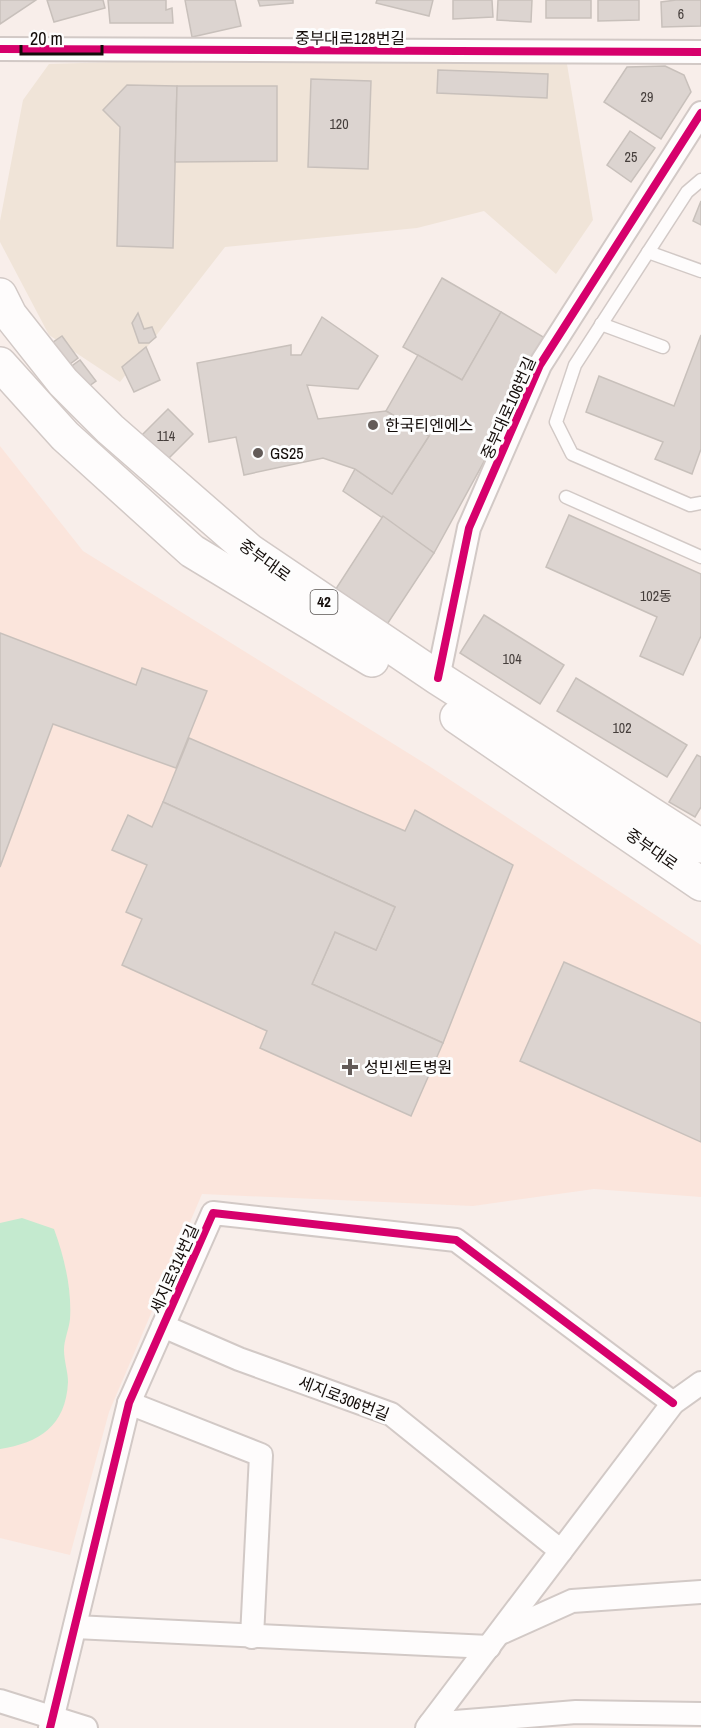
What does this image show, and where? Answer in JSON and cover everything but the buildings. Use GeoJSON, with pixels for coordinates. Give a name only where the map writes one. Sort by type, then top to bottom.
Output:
{"type":"FeatureCollection","features":[{"type":"Feature","properties":{"kind":"main road","name":"중부대로"},"geometry":{"type":"LineString","coordinates":[[0,295],[10,315],[63,382],[110,429],[250,551],[438,678],[701,846]]}},
{"type":"Feature","properties":{"kind":"main road","name":"중부대로"},"geometry":{"type":"LineString","coordinates":[[0,364],[65,436],[192,551],[360,652],[597,810],[701,884]]}},
{"type":"Feature","properties":{"kind":"street","name":"중부대로128번길"},"geometry":{"type":"LineString","coordinates":[[0,49],[701,52]]}},
{"type":"Feature","properties":{"kind":"street","name":"중부대로106번길"},"geometry":{"type":"LineString","coordinates":[[438,678],[469,528],[540,365],[701,113]]}},
{"type":"Feature","properties":{"kind":"street","name":"세지로314번길"},"geometry":{"type":"LineString","coordinates":[[51,1723],[129,1403],[213,1213],[456,1240],[673,1403]]}},
{"type":"Feature","properties":{"kind":"street","name":"세지로306번길"},"geometry":{"type":"LineString","coordinates":[[163,1326],[239,1359],[391,1414],[561,1551]]}},
{"type":"Feature","properties":{"kind":"street"},"geometry":{"type":"LineString","coordinates":[[429,1726],[673,1403],[701,1383]]}},
{"type":"Feature","properties":{"kind":"street"},"geometry":{"type":"LineString","coordinates":[[129,1403],[261,1455],[252,1637]]}},
{"type":"Feature","properties":{"kind":"street"},"geometry":{"type":"LineString","coordinates":[[75,1627],[252,1637],[494,1641],[572,1601],[701,1592]]}},
{"type":"Feature","properties":{"kind":"street"},"geometry":{"type":"LineString","coordinates":[[0,1701],[51,1723],[86,1728]]}},
{"type":"Feature","properties":{"kind":"street"},"geometry":{"type":"LineString","coordinates":[[429,1726],[576,1712],[701,1714]]}},
{"type":"Feature","properties":{"kind":"lane"},"geometry":{"type":"LineString","coordinates":[[701,180],[687,192],[575,365],[556,422],[572,454],[690,505],[701,503]]}},
{"type":"Feature","properties":{"kind":"lane"},"geometry":{"type":"LineString","coordinates":[[648,252],[701,271]]}},
{"type":"Feature","properties":{"kind":"lane"},"geometry":{"type":"LineString","coordinates":[[601,324],[663,347]]}},
{"type":"Feature","properties":{"kind":"lane"},"geometry":{"type":"LineString","coordinates":[[566,497],[701,557]]}},
{"type":"Feature","properties":{"kind":"shaded area"},"geometry":{"type":"Polygon","coordinates":[[[181,60],[567,64],[593,220],[556,274],[484,211],[417,228],[225,247],[120,382],[49,335],[0,242],[0,221],[23,100],[49,64],[181,60]]]}},
{"type":"Feature","properties":{"kind":"shaded area","name":"성빈센트병원"},"geometry":{"type":"Polygon","coordinates":[[[0,446],[83,551],[429,766],[701,945],[701,1197],[594,1189],[473,1206],[202,1194],[109,1412],[70,1555],[0,1538],[0,446]]]}},
{"type":"Feature","properties":{"kind":"green space"},"geometry":{"type":"Polygon","coordinates":[[[22,1218],[54,1229],[61,1250],[70,1296],[70,1319],[64,1350],[68,1382],[62,1410],[48,1430],[27,1442],[0,1449],[0,1223],[22,1218]]]}},
{"type":"Feature","properties":{"kind":"cycle path"},"geometry":{"type":"LineString","coordinates":[[0,49],[701,52]]}},
{"type":"Feature","properties":{"kind":"cycle path"},"geometry":{"type":"LineString","coordinates":[[438,678],[469,528],[540,365],[701,113]]}},
{"type":"Feature","properties":{"kind":"cycle path"},"geometry":{"type":"LineString","coordinates":[[50,1728],[129,1403],[213,1213],[456,1240],[673,1403]]}},
{"type":"Feature","properties":{"kind":"place","name":"한국티엔에스"},"geometry":{"type":"Point","coordinates":[373,425]}},
{"type":"Feature","properties":{"kind":"place","name":"GS25"},"geometry":{"type":"Point","coordinates":[258,453]}},
{"type":"Feature","properties":{"kind":"place","name":"성빈센트병원"},"geometry":{"type":"Point","coordinates":[350,1067]}}]}
